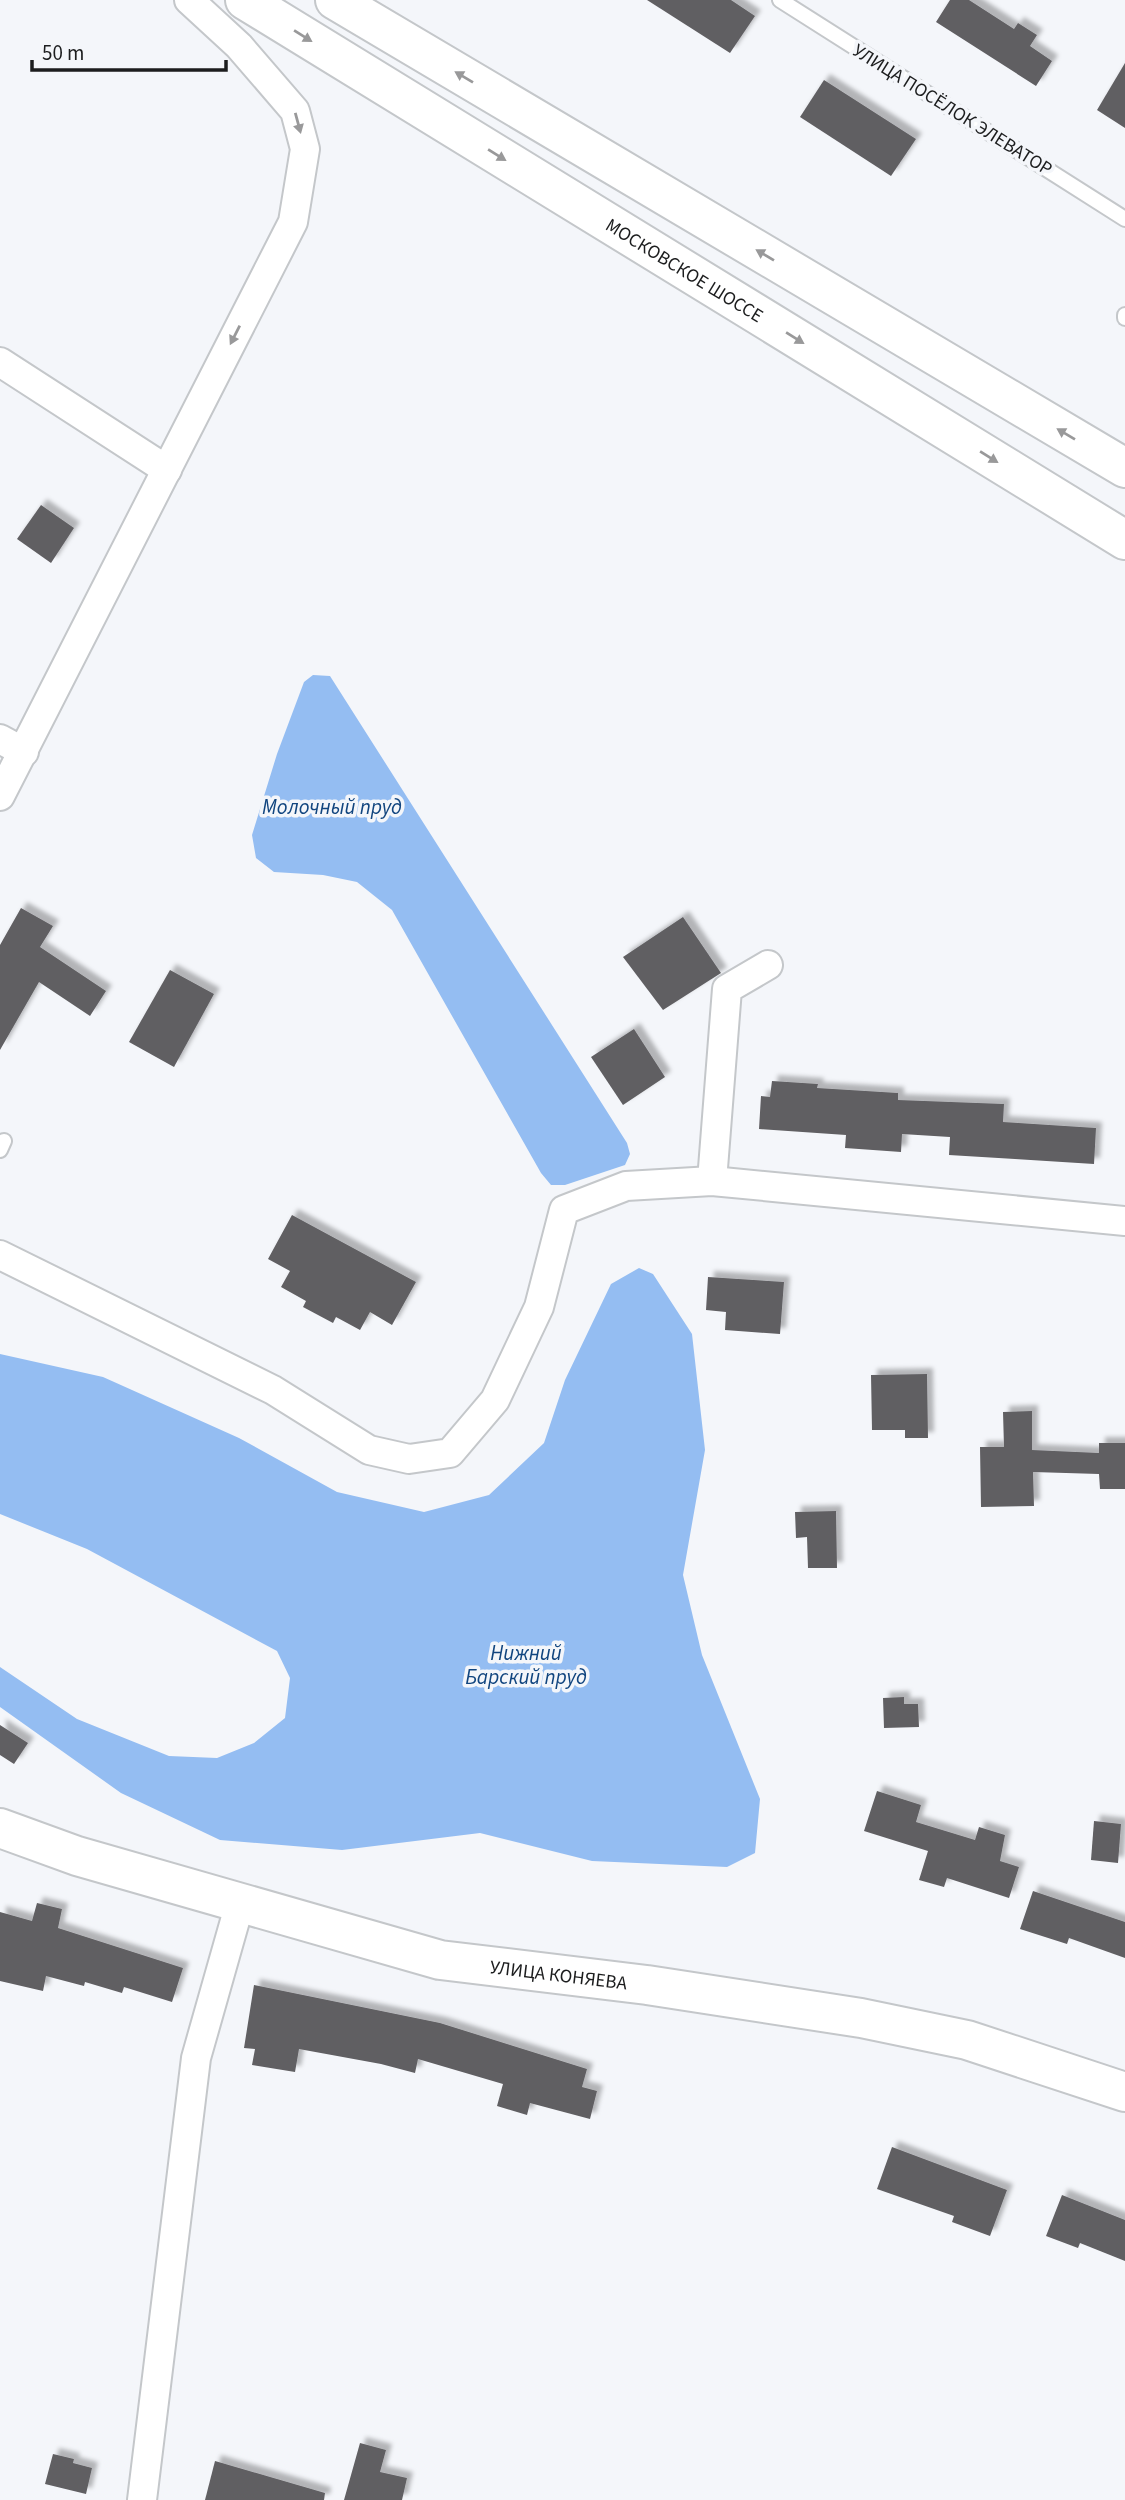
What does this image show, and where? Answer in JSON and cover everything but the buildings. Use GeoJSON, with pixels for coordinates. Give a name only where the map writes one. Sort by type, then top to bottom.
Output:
{"type":"FeatureCollection","features":[{"type":"Feature","properties":{"kind":"main road","name":"МОСКОВСКОЕ ШОССЕ"},"geometry":{"type":"LineString","coordinates":[[245,0],[1125,540]]}},
{"type":"Feature","properties":{"kind":"main road"},"geometry":{"type":"LineString","coordinates":[[335,0],[1125,468]]}},
{"type":"Feature","properties":{"kind":"main road","name":"УЛИЦА КОНЯЕВА"},"geometry":{"type":"LineString","coordinates":[[0,1828],[77,1856],[440,1960],[647,1986],[861,2018],[967,2040],[1125,2092]]}},
{"type":"Feature","properties":{"kind":"street"},"geometry":{"type":"LineString","coordinates":[[0,796],[293,222],[305,149],[295,111],[239,47],[189,0]]}},
{"type":"Feature","properties":{"kind":"street"},"geometry":{"type":"LineString","coordinates":[[0,362],[167,470]]}},
{"type":"Feature","properties":{"kind":"street"},"geometry":{"type":"LineString","coordinates":[[0,739],[24,752]]}},
{"type":"Feature","properties":{"kind":"street"},"geometry":{"type":"LineString","coordinates":[[712,1181],[727,989],[768,965]]}},
{"type":"Feature","properties":{"kind":"street"},"geometry":{"type":"LineString","coordinates":[[0,1255],[273,1390],[369,1450],[409,1459],[450,1452],[495,1399],[539,1307],[564,1210],[626,1186],[712,1181],[1125,1222]]}},
{"type":"Feature","properties":{"kind":"street"},"geometry":{"type":"LineString","coordinates":[[142,2500],[195,2059],[240,1903]]}},
{"type":"Feature","properties":{"kind":"lane","name":"УЛИЦА ПОСЁЛОК ЭЛЕВАТОР"},"geometry":{"type":"LineString","coordinates":[[780,0],[1125,219]]}},
{"type":"Feature","properties":{"kind":"lane"},"geometry":{"type":"LineString","coordinates":[[551,1200],[626,1186]]}},
{"type":"Feature","properties":{"kind":"water","name":"Молочный пруд"},"geometry":{"type":"Polygon","coordinates":[[[313,675],[330,676],[627,1143],[630,1154],[625,1165],[565,1185],[551,1185],[541,1173],[392,910],[357,882],[323,875],[274,872],[256,858],[252,835],[277,754],[304,682],[313,675]]]}},
{"type":"Feature","properties":{"kind":"water","name":"Нижний Барский пруд"},"geometry":{"type":"Polygon","coordinates":[[[639,1268],[653,1274],[692,1334],[705,1450],[683,1575],[702,1655],[760,1799],[755,1853],[727,1867],[592,1861],[480,1833],[342,1850],[220,1840],[121,1793],[0,1707],[0,1667],[77,1719],[169,1756],[217,1758],[254,1743],[285,1718],[290,1678],[277,1651],[87,1549],[0,1514],[0,1354],[103,1377],[239,1438],[337,1492],[424,1512],[489,1495],[544,1443],[565,1380],[611,1284],[639,1268]]]}}]}
